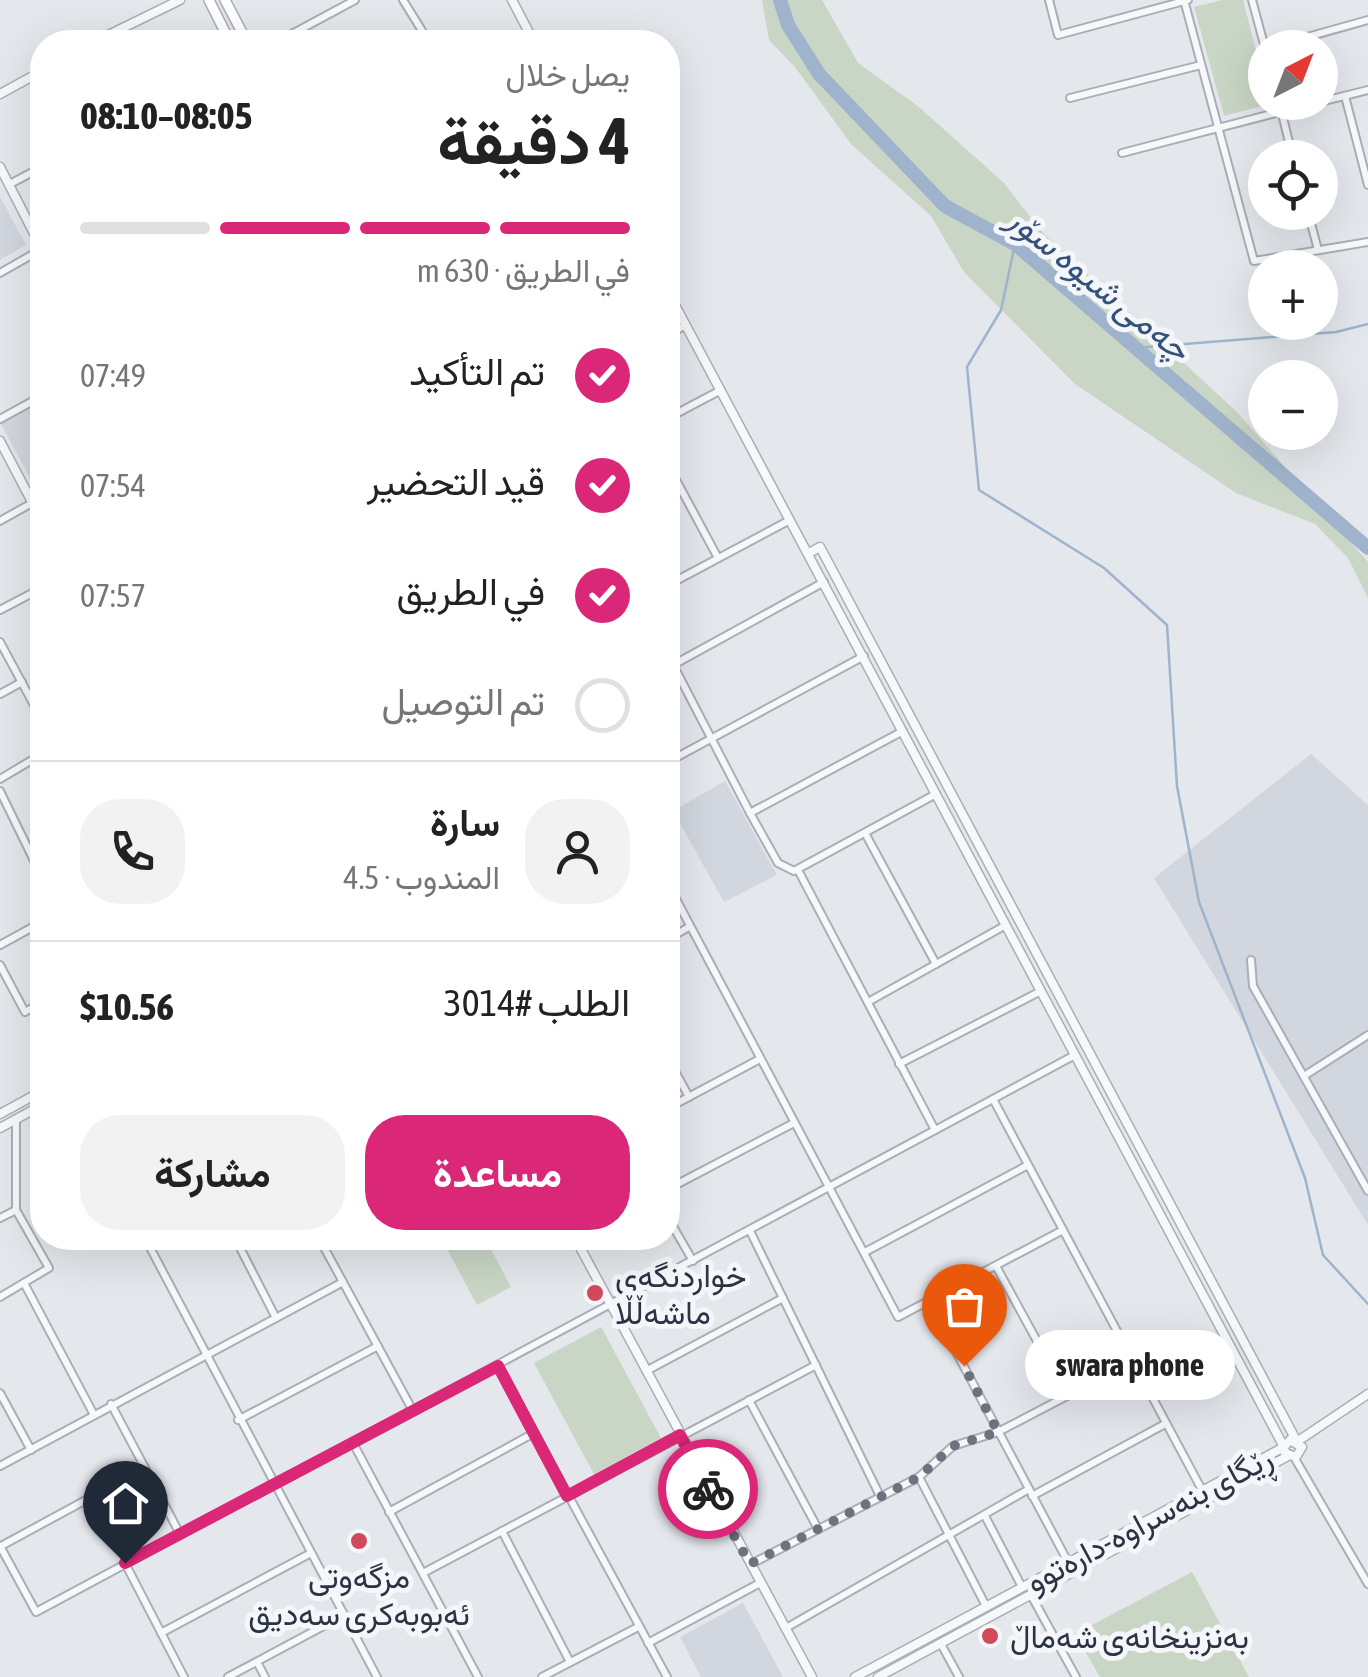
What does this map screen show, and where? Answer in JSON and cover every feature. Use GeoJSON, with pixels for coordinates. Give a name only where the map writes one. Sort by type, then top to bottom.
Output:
{"type":"FeatureCollection","features":[{"type":"Feature","properties":{"kind":"main road"},"geometry":{"type":"LineString","coordinates":[[208,0],[224,30]]}},
{"type":"Feature","properties":{"kind":"main road"},"geometry":{"type":"LineString","coordinates":[[225,0],[241,30]]}},
{"type":"Feature","properties":{"kind":"street"},"geometry":{"type":"LineString","coordinates":[[117,30],[180,0]]}},
{"type":"Feature","properties":{"kind":"street"},"geometry":{"type":"LineString","coordinates":[[299,30],[355,0]]}},
{"type":"Feature","properties":{"kind":"street"},"geometry":{"type":"LineString","coordinates":[[403,0],[421,30]]}},
{"type":"Feature","properties":{"kind":"street"},"geometry":{"type":"LineString","coordinates":[[512,0],[528,30]]}},
{"type":"Feature","properties":{"kind":"street"},"geometry":{"type":"LineString","coordinates":[[1049,0],[1058,35],[1185,0],[1251,250]]}},
{"type":"Feature","properties":{"kind":"street"},"geometry":{"type":"LineString","coordinates":[[1252,0],[1261,30]]}},
{"type":"Feature","properties":{"kind":"street"},"geometry":{"type":"LineString","coordinates":[[1332,30],[1368,20]]}},
{"type":"Feature","properties":{"kind":"street"},"geometry":{"type":"LineString","coordinates":[[1070,98],[1201,65]]}},
{"type":"Feature","properties":{"kind":"street"},"geometry":{"type":"LineString","coordinates":[[0,94],[30,78]]}},
{"type":"Feature","properties":{"kind":"street"},"geometry":{"type":"LineString","coordinates":[[1338,98],[1368,90]]}},
{"type":"Feature","properties":{"kind":"street"},"geometry":{"type":"LineString","coordinates":[[1345,96],[1368,185]]}},
{"type":"Feature","properties":{"kind":"street"},"geometry":{"type":"LineString","coordinates":[[1122,153],[1248,118]]}},
{"type":"Feature","properties":{"kind":"street"},"geometry":{"type":"LineString","coordinates":[[0,167],[30,225]]}},
{"type":"Feature","properties":{"kind":"street"},"geometry":{"type":"LineString","coordinates":[[10,184],[30,173]]}},
{"type":"Feature","properties":{"kind":"street"},"geometry":{"type":"LineString","coordinates":[[1313,230],[1318,250],[1368,242]]}},
{"type":"Feature","properties":{"kind":"street"},"geometry":{"type":"LineString","coordinates":[[0,273],[30,256]]}},
{"type":"Feature","properties":{"kind":"street"},"geometry":{"type":"LineString","coordinates":[[680,315],[1289,1453],[1368,1584]]}},
{"type":"Feature","properties":{"kind":"street"},"geometry":{"type":"LineString","coordinates":[[680,329],[686,326]]}},
{"type":"Feature","properties":{"kind":"street"},"geometry":{"type":"LineString","coordinates":[[680,412],[721,390]]}},
{"type":"Feature","properties":{"kind":"street"},"geometry":{"type":"LineString","coordinates":[[0,419],[30,403]]}},
{"type":"Feature","properties":{"kind":"street"},"geometry":{"type":"LineString","coordinates":[[0,441],[30,499]]}},
{"type":"Feature","properties":{"kind":"street"},"geometry":{"type":"LineString","coordinates":[[680,487],[718,558]]}},
{"type":"Feature","properties":{"kind":"street"},"geometry":{"type":"LineString","coordinates":[[0,521],[30,504]]}},
{"type":"Feature","properties":{"kind":"street"},"geometry":{"type":"LineString","coordinates":[[680,579],[791,520]]}},
{"type":"Feature","properties":{"kind":"street"},"geometry":{"type":"LineString","coordinates":[[809,553],[820,548],[1302,1450],[1289,1453]]}},
{"type":"Feature","properties":{"kind":"street"},"geometry":{"type":"LineString","coordinates":[[680,661],[824,582]]}},
{"type":"Feature","properties":{"kind":"street"},"geometry":{"type":"LineString","coordinates":[[0,610],[30,594]]}},
{"type":"Feature","properties":{"kind":"street"},"geometry":{"type":"LineString","coordinates":[[0,642],[30,697]]}},
{"type":"Feature","properties":{"kind":"street"},"geometry":{"type":"LineString","coordinates":[[680,756],[864,656]]}},
{"type":"Feature","properties":{"kind":"street"},"geometry":{"type":"LineString","coordinates":[[680,679],[780,867],[798,870],[936,794]]}},
{"type":"Feature","properties":{"kind":"street"},"geometry":{"type":"LineString","coordinates":[[0,694],[22,682]]}},
{"type":"Feature","properties":{"kind":"street"},"geometry":{"type":"LineString","coordinates":[[750,813],[903,731]]}},
{"type":"Feature","properties":{"kind":"street"},"geometry":{"type":"LineString","coordinates":[[0,779],[30,761]]}},
{"type":"Feature","properties":{"kind":"street"},"geometry":{"type":"LineString","coordinates":[[0,792],[30,853]]}},
{"type":"Feature","properties":{"kind":"street"},"geometry":{"type":"LineString","coordinates":[[865,833],[936,964]]}},
{"type":"Feature","properties":{"kind":"street"},"geometry":{"type":"LineString","coordinates":[[798,870],[935,1131]]}},
{"type":"Feature","properties":{"kind":"street"},"geometry":{"type":"LineString","coordinates":[[680,909],[826,1189],[865,1252],[898,1317],[1063,1230]]}},
{"type":"Feature","properties":{"kind":"street"},"geometry":{"type":"LineString","coordinates":[[868,1002],[1006,925]]}},
{"type":"Feature","properties":{"kind":"street"},"geometry":{"type":"LineString","coordinates":[[680,932],[689,927]]}},
{"type":"Feature","properties":{"kind":"street"},"geometry":{"type":"LineString","coordinates":[[0,945],[30,929]]}},
{"type":"Feature","properties":{"kind":"street"},"geometry":{"type":"LineString","coordinates":[[1026,962],[1039,956]]}},
{"type":"Feature","properties":{"kind":"street"},"geometry":{"type":"LineString","coordinates":[[1251,960],[1253,986],[1368,1191]]}},
{"type":"Feature","properties":{"kind":"street"},"geometry":{"type":"LineString","coordinates":[[0,965],[25,1012],[30,1009]]}},
{"type":"Feature","properties":{"kind":"street"},"geometry":{"type":"LineString","coordinates":[[900,1064],[1041,991]]}},
{"type":"Feature","properties":{"kind":"street"},"geometry":{"type":"LineString","coordinates":[[1304,1076],[1368,1035]]}},
{"type":"Feature","properties":{"kind":"street"},"geometry":{"type":"LineString","coordinates":[[145,1468],[0,1546],[36,1612],[1075,1055]]}},
{"type":"Feature","properties":{"kind":"street"},"geometry":{"type":"LineString","coordinates":[[680,1102],[758,1060]]}},
{"type":"Feature","properties":{"kind":"street"},"geometry":{"type":"LineString","coordinates":[[680,1080],[689,1097]]}},
{"type":"Feature","properties":{"kind":"street"},"geometry":{"type":"LineString","coordinates":[[0,1114],[30,1098]]}},
{"type":"Feature","properties":{"kind":"street"},"geometry":{"type":"LineString","coordinates":[[992,1099],[1202,1490]]}},
{"type":"Feature","properties":{"kind":"street"},"geometry":{"type":"LineString","coordinates":[[0,1128],[30,1112]]}},
{"type":"Feature","properties":{"kind":"street"},"geometry":{"type":"LineString","coordinates":[[16,1120],[16,1210],[30,1235]]}},
{"type":"Feature","properties":{"kind":"street"},"geometry":{"type":"LineString","coordinates":[[680,1184],[792,1124]]}},
{"type":"Feature","properties":{"kind":"street"},"geometry":{"type":"LineString","coordinates":[[1356,1171],[1368,1164]]}},
{"type":"Feature","properties":{"kind":"street"},"geometry":{"type":"LineString","coordinates":[[865,1252],[1028,1165]]}},
{"type":"Feature","properties":{"kind":"street"},"geometry":{"type":"LineString","coordinates":[[0,1218],[16,1210]]}},
{"type":"Feature","properties":{"kind":"street"},"geometry":{"type":"LineString","coordinates":[[750,1231],[880,1496]]}},
{"type":"Feature","properties":{"kind":"street"},"geometry":{"type":"LineString","coordinates":[[680,1239],[693,1261]]}},
{"type":"Feature","properties":{"kind":"street"},"geometry":{"type":"LineString","coordinates":[[0,1297],[49,1268],[39,1250]]}},
{"type":"Feature","properties":{"kind":"street"},"geometry":{"type":"LineString","coordinates":[[151,1250],[376,1677]]}},
{"type":"Feature","properties":{"kind":"street"},"geometry":{"type":"LineString","coordinates":[[241,1250],[276,1318]]}},
{"type":"Feature","properties":{"kind":"street"},"geometry":{"type":"LineString","coordinates":[[326,1250],[413,1411]]}},
{"type":"Feature","properties":{"kind":"street"},"geometry":{"type":"LineString","coordinates":[[580,1250],[812,1677]]}},
{"type":"Feature","properties":{"kind":"street"},"geometry":{"type":"LineString","coordinates":[[996,1266],[1067,1396]]}},
{"type":"Feature","properties":{"kind":"street"},"geometry":{"type":"LineString","coordinates":[[0,1466],[92,1413],[343,1282]]}},
{"type":"Feature","properties":{"kind":"street"},"geometry":{"type":"LineString","coordinates":[[24,1283],[92,1413]]}},
{"type":"Feature","properties":{"kind":"street"},"geometry":{"type":"LineString","coordinates":[[645,1372],[783,1298]]}},
{"type":"Feature","properties":{"kind":"street"},"geometry":{"type":"LineString","coordinates":[[929,1302],[1068,1562]]}},
{"type":"Feature","properties":{"kind":"street"},"geometry":{"type":"LineString","coordinates":[[238,1420],[378,1346]]}},
{"type":"Feature","properties":{"kind":"street"},"geometry":{"type":"LineString","coordinates":[[750,1564],[919,1477],[953,1446],[998,1432],[1132,1362]]}},
{"type":"Feature","properties":{"kind":"street"},"geometry":{"type":"LineString","coordinates":[[423,1574],[816,1365]]}},
{"type":"Feature","properties":{"kind":"street"},"geometry":{"type":"LineString","coordinates":[[498,1366],[666,1677]]}},
{"type":"Feature","properties":{"kind":"street"},"geometry":{"type":"LineString","coordinates":[[0,1393],[31,1450]]}},
{"type":"Feature","properties":{"kind":"street"},"geometry":{"type":"LineString","coordinates":[[1289,1453],[1297,1440],[1368,1394]]}},
{"type":"Feature","properties":{"kind":"street"},"geometry":{"type":"LineString","coordinates":[[749,1400],[818,1529]]}},
{"type":"Feature","properties":{"kind":"street"},"geometry":{"type":"LineString","coordinates":[[111,1404],[180,1534]]}},
{"type":"Feature","properties":{"kind":"street"},"geometry":{"type":"LineString","coordinates":[[786,1628],[985,1516],[1165,1424]]}},
{"type":"Feature","properties":{"kind":"street"},"geometry":{"type":"LineString","coordinates":[[389,1512],[534,1433]]}},
{"type":"Feature","properties":{"kind":"street"},"geometry":{"type":"LineString","coordinates":[[353,1443],[478,1677]]}},
{"type":"Feature","properties":{"kind":"street","name":"ڕێگای بنەسراوە-دارەتوو"},"geometry":{"type":"LineString","coordinates":[[855,1677],[1202,1490],[1289,1453]]}},
{"type":"Feature","properties":{"kind":"street","name":"ڕێگای بنەسراوە-دارەتوو"},"geometry":{"type":"LineString","coordinates":[[878,1677],[1289,1453]]}},
{"type":"Feature","properties":{"kind":"street"},"geometry":{"type":"LineString","coordinates":[[919,1477],[986,1606]]}},
{"type":"Feature","properties":{"kind":"street"},"geometry":{"type":"LineString","coordinates":[[985,1516],[1022,1586]]}},
{"type":"Feature","properties":{"kind":"street"},"geometry":{"type":"LineString","coordinates":[[502,1532],[570,1662]]}},
{"type":"Feature","properties":{"kind":"street"},"geometry":{"type":"LineString","coordinates":[[161,1633],[311,1553]]}},
{"type":"Feature","properties":{"kind":"street"},"geometry":{"type":"LineString","coordinates":[[125,1563],[184,1677]]}},
{"type":"Feature","properties":{"kind":"street"},"geometry":{"type":"LineString","coordinates":[[648,1643],[760,1583]]}},
{"type":"Feature","properties":{"kind":"street"},"geometry":{"type":"LineString","coordinates":[[1010,1593],[1016,1603]]}},
{"type":"Feature","properties":{"kind":"street"},"geometry":{"type":"LineString","coordinates":[[1032,1594],[1076,1677]]}},
{"type":"Feature","properties":{"kind":"street"},"geometry":{"type":"LineString","coordinates":[[228,1677],[344,1614]]}},
{"type":"Feature","properties":{"kind":"street"},"geometry":{"type":"LineString","coordinates":[[542,1677],[638,1627]]}},
{"type":"Feature","properties":{"kind":"street"},"geometry":{"type":"LineString","coordinates":[[940,1644],[959,1677]]}},
{"type":"Feature","properties":{"kind":"street"},"geometry":{"type":"LineString","coordinates":[[258,1662],[265,1677]]}},
{"type":"Feature","properties":{"kind":"shaded area"},"geometry":{"type":"Polygon","coordinates":[[[0,197],[26,245],[0,260],[0,197]]]}},
{"type":"Feature","properties":{"kind":"shaded area"},"geometry":{"type":"Polygon","coordinates":[[[30,406],[30,478],[0,422],[30,406]]]}},
{"type":"Feature","properties":{"kind":"shaded area"},"geometry":{"type":"Polygon","coordinates":[[[1311,754],[1368,805],[1368,1225],[1154,878],[1311,754]]]}},
{"type":"Feature","properties":{"kind":"shaded area"},"geometry":{"type":"Polygon","coordinates":[[[725,781],[777,875],[724,902],[680,823],[680,807],[725,781]]]}},
{"type":"Feature","properties":{"kind":"shaded area"},"geometry":{"type":"Polygon","coordinates":[[[743,1603],[783,1677],[701,1677],[680,1637],[743,1603]]]}},
{"type":"Feature","properties":{"kind":"green space"},"geometry":{"type":"Polygon","coordinates":[[[762,0],[822,0],[858,63],[919,107],[1004,183],[1040,230],[1237,412],[1248,425],[1248,450],[1270,450],[1368,562],[1368,598],[1348,558],[1315,524],[1236,493],[1075,384],[964,272],[931,216],[851,144],[795,67],[769,40],[762,0]]]}},
{"type":"Feature","properties":{"kind":"green space"},"geometry":{"type":"Polygon","coordinates":[[[1243,0],[1251,30],[1248,110],[1224,116],[1194,7],[1243,0]]]}},
{"type":"Feature","properties":{"kind":"green space"},"geometry":{"type":"Polygon","coordinates":[[[448,1250],[491,1250],[511,1287],[477,1305],[448,1250]]]}},
{"type":"Feature","properties":{"kind":"green space"},"geometry":{"type":"Polygon","coordinates":[[[601,1327],[661,1438],[594,1474],[534,1363],[601,1327]]]}},
{"type":"Feature","properties":{"kind":"green space"},"geometry":{"type":"Polygon","coordinates":[[[1192,1572],[1249,1677],[1100,1677],[1075,1634],[1192,1572]]]}},
{"type":"Feature","properties":{"kind":"waterway","name":"چەمی شیوە سۆر"},"geometry":{"type":"LineString","coordinates":[[780,0],[788,25],[819,74],[945,206],[1015,244],[1368,548]]}},
{"type":"Feature","properties":{"kind":"waterway"},"geometry":{"type":"LineString","coordinates":[[1015,244],[1001,310],[967,367],[979,490],[1104,568],[1167,625],[1177,786],[1199,902],[1305,1178],[1323,1255],[1368,1304]]}},
{"type":"Feature","properties":{"kind":"waterway"},"geometry":{"type":"LineString","coordinates":[[1135,348],[1336,332],[1368,324]]}},
{"type":"Feature","properties":{"kind":"way so far"},"geometry":{"type":"LineString","coordinates":[[708,1489],[750,1564],[919,1477],[964,1440],[998,1432],[964,1366]]}},
{"type":"Feature","properties":{"kind":"place","name":"خواردنگەی ماشەڵڵا"},"geometry":{"type":"Point","coordinates":[595,1293]}},
{"type":"Feature","properties":{"kind":"place","name":"swara phone"},"geometry":{"type":"Point","coordinates":[964,1366]}},
{"type":"Feature","properties":{"kind":"place","name":"مزگەوتی ئەبوبەکری سەدیق"},"geometry":{"type":"Point","coordinates":[359,1541]}},
{"type":"Feature","properties":{"kind":"place","name":"بەنزینخانەی شەماڵ"},"geometry":{"type":"Point","coordinates":[990,1636]}},
{"type":"Feature","properties":{"kind":"route"},"geometry":{"type":"LineString","coordinates":[[125,1563],[498,1366],[567,1496],[680,1435],[708,1489]]}}]}
